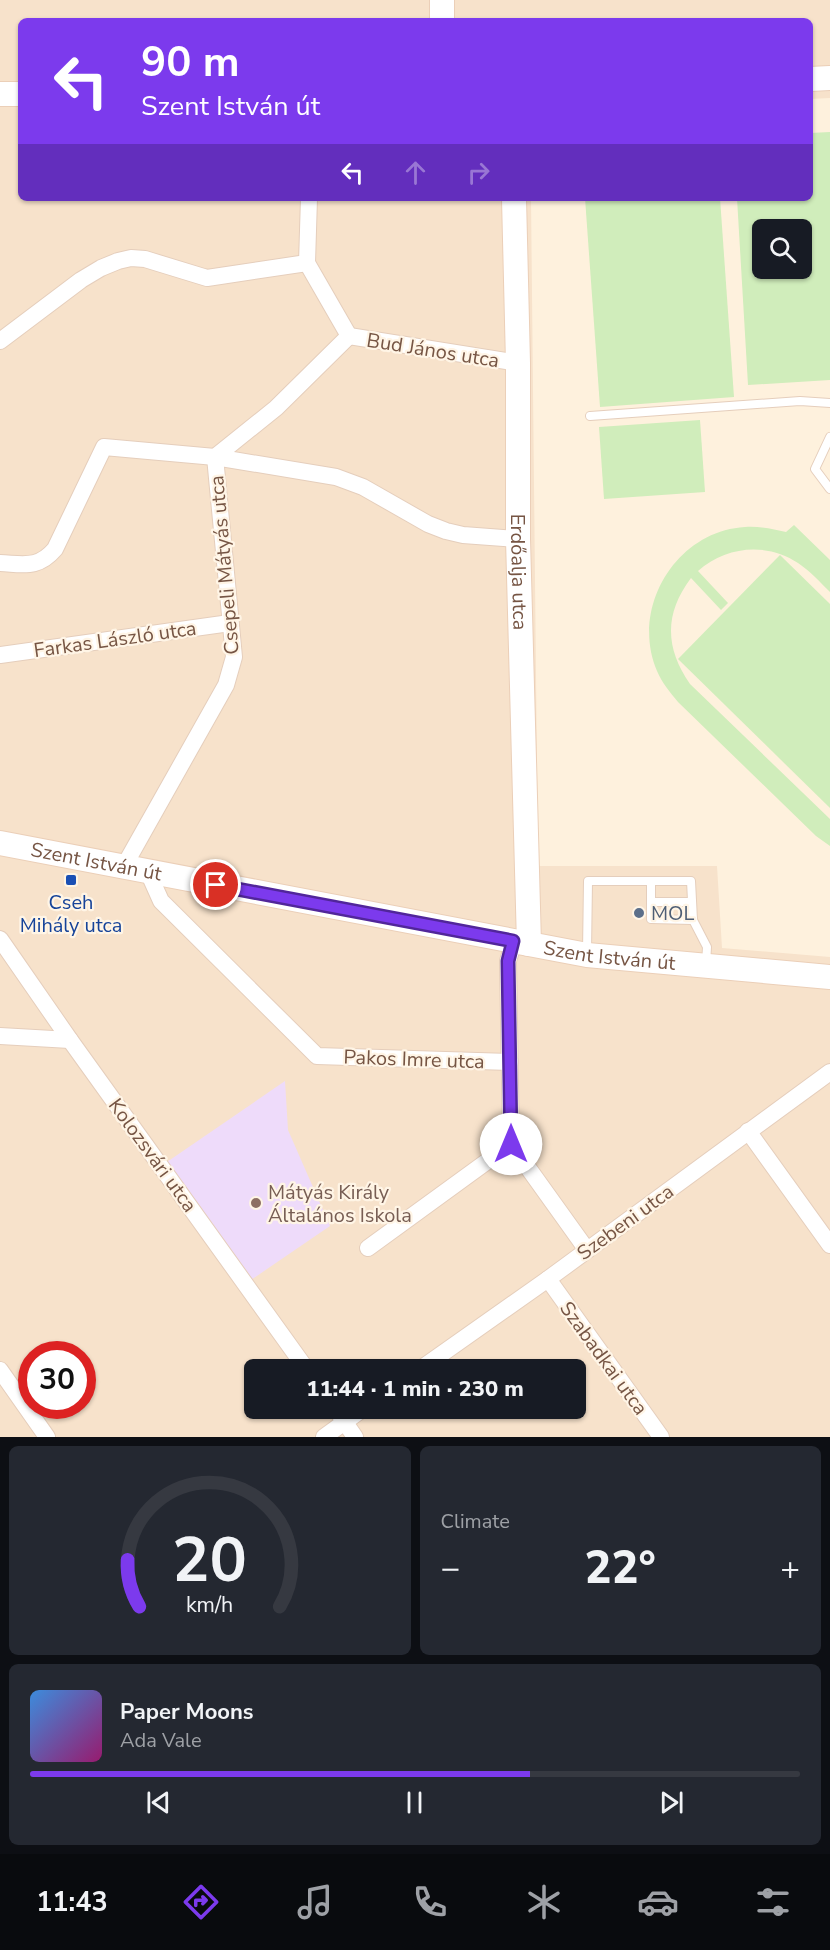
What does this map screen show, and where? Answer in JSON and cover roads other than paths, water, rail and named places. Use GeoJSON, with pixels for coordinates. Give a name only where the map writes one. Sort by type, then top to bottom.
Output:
{"type":"FeatureCollection","features":[{"type":"Feature","properties":{"kind":"street"},"geometry":{"type":"LineString","coordinates":[[442,0],[442,18]]}},
{"type":"Feature","properties":{"kind":"street"},"geometry":{"type":"LineString","coordinates":[[813,79],[830,78]]}},
{"type":"Feature","properties":{"kind":"street"},"geometry":{"type":"LineString","coordinates":[[0,94],[18,94]]}},
{"type":"Feature","properties":{"kind":"street"},"geometry":{"type":"LineString","coordinates":[[309,201],[307,263],[349,336]]}},
{"type":"Feature","properties":{"kind":"street","name":"Erdőalja utca"},"geometry":{"type":"LineString","coordinates":[[514,201],[518,363],[521,942]]}},
{"type":"Feature","properties":{"kind":"street"},"geometry":{"type":"LineString","coordinates":[[0,341],[81,280],[118,261],[132,258],[145,259],[207,278],[307,263]]}},
{"type":"Feature","properties":{"kind":"street","name":"Bud János utca"},"geometry":{"type":"LineString","coordinates":[[349,336],[518,363]]}},
{"type":"Feature","properties":{"kind":"street","name":"Csepeli Mátyás utca"},"geometry":{"type":"LineString","coordinates":[[123,868],[226,685],[234,657],[215,457],[276,408],[349,336]]}},
{"type":"Feature","properties":{"kind":"street"},"geometry":{"type":"LineString","coordinates":[[0,563],[35,564],[46,560],[55,549],[104,447],[215,457],[336,477],[363,488],[446,531],[463,535],[518,539]]}},
{"type":"Feature","properties":{"kind":"street","name":"Farkas László utca"},"geometry":{"type":"LineString","coordinates":[[0,655],[230,623]]}},
{"type":"Feature","properties":{"kind":"street","name":"Szent István út"},"geometry":{"type":"LineString","coordinates":[[0,843],[587,955],[830,977]]}},
{"type":"Feature","properties":{"kind":"street","name":"Pakos Imre utca"},"geometry":{"type":"LineString","coordinates":[[148,872],[161,901],[317,1056],[510,1062]]}},
{"type":"Feature","properties":{"kind":"street","name":"Kolozsvári utca"},"geometry":{"type":"LineString","coordinates":[[0,939],[299,1359]]}},
{"type":"Feature","properties":{"kind":"street"},"geometry":{"type":"LineString","coordinates":[[521,942],[508,961],[511,1144],[587,1250]]}},
{"type":"Feature","properties":{"kind":"street"},"geometry":{"type":"LineString","coordinates":[[0,1036],[70,1040]]}},
{"type":"Feature","properties":{"kind":"street","name":"Szebeni utca"},"geometry":{"type":"LineString","coordinates":[[435,1359],[548,1279],[830,1072]]}},
{"type":"Feature","properties":{"kind":"street"},"geometry":{"type":"LineString","coordinates":[[748,1131],[830,1245]]}},
{"type":"Feature","properties":{"kind":"street"},"geometry":{"type":"LineString","coordinates":[[368,1248],[511,1144]]}},
{"type":"Feature","properties":{"kind":"street","name":"Szabadkai utca"},"geometry":{"type":"LineString","coordinates":[[548,1279],[661,1437]]}},
{"type":"Feature","properties":{"kind":"street"},"geometry":{"type":"LineString","coordinates":[[0,1370],[47,1437]]}},
{"type":"Feature","properties":{"kind":"street"},"geometry":{"type":"LineString","coordinates":[[324,1437],[337,1419]]}},
{"type":"Feature","properties":{"kind":"street"},"geometry":{"type":"LineString","coordinates":[[343,1419],[355,1437]]}},
{"type":"Feature","properties":{"kind":"lane"},"geometry":{"type":"LineString","coordinates":[[590,416],[800,401],[830,403]]}},
{"type":"Feature","properties":{"kind":"lane"},"geometry":{"type":"LineString","coordinates":[[830,437],[815,469],[830,489]]}},
{"type":"Feature","properties":{"kind":"lane"},"geometry":{"type":"LineString","coordinates":[[587,955],[588,881],[691,881],[693,920],[706,947],[706,967]]}},
{"type":"Feature","properties":{"kind":"lane"},"geometry":{"type":"LineString","coordinates":[[651,881],[651,919],[693,920]]}},
{"type":"Feature","properties":{"kind":"lane"},"geometry":{"type":"LineString","coordinates":[[651,902],[692,902]]}},
{"type":"Feature","properties":{"kind":"place","name":"Cseh Mihály utca"},"geometry":{"type":"Point","coordinates":[71,880]}},
{"type":"Feature","properties":{"kind":"place","name":"MOL"},"geometry":{"type":"Point","coordinates":[639,913]}},
{"type":"Feature","properties":{"kind":"place","name":"Mátyás Király Általános Iskola"},"geometry":{"type":"Point","coordinates":[256,1203]}}]}
